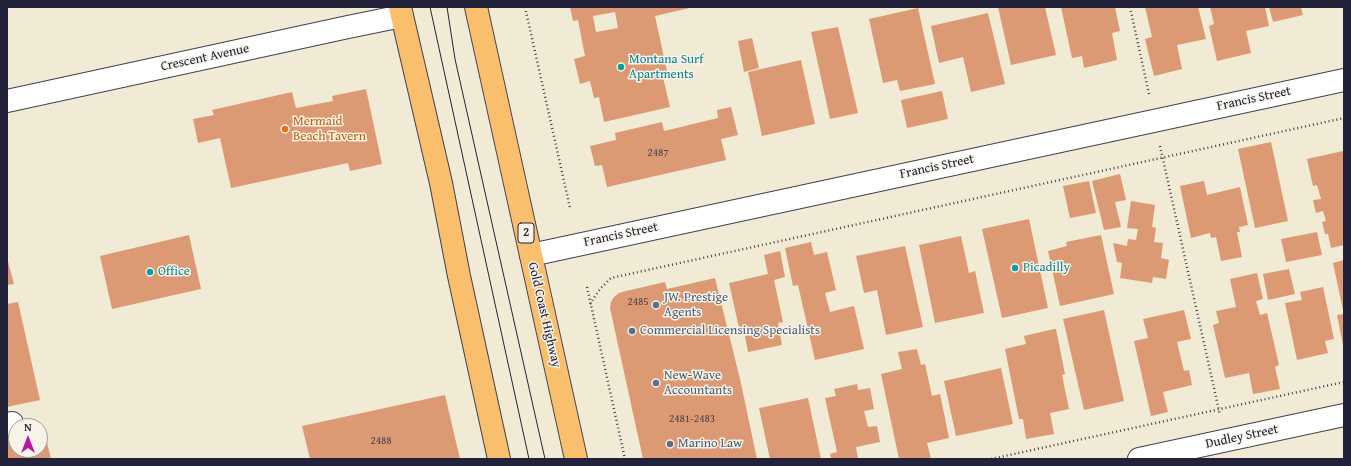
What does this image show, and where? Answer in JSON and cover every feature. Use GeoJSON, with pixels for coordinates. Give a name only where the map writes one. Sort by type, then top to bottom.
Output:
{"type":"FeatureCollection","features":[{"type":"Feature","properties":{"kind":"highway","name":"Gold Coast Highway"},"geometry":{"type":"LineString","coordinates":[[476,7],[576,459]]}},
{"type":"Feature","properties":{"kind":"highway"},"geometry":{"type":"LineString","coordinates":[[401,12],[441,184],[459,276],[499,459]]}},
{"type":"Feature","properties":{"kind":"street","name":"Crescent Avenue"},"geometry":{"type":"LineString","coordinates":[[7,101],[348,27],[401,12]]}},
{"type":"Feature","properties":{"kind":"street","name":"Francis Street"},"geometry":{"type":"LineString","coordinates":[[531,255],[1344,80]]}},
{"type":"Feature","properties":{"kind":"street","name":"Dudley Street"},"geometry":{"type":"LineString","coordinates":[[1139,459],[1344,415]]}},
{"type":"Feature","properties":{"kind":"path"},"geometry":{"type":"LineString","coordinates":[[525,7],[570,208]]}},
{"type":"Feature","properties":{"kind":"path"},"geometry":{"type":"LineString","coordinates":[[1130,7],[1225,440]]}},
{"type":"Feature","properties":{"kind":"path"},"geometry":{"type":"LineString","coordinates":[[590,304],[600,288],[611,278],[1344,118]]}},
{"type":"Feature","properties":{"kind":"path"},"geometry":{"type":"LineString","coordinates":[[587,287],[625,459]]}},
{"type":"Feature","properties":{"kind":"path"},"geometry":{"type":"LineString","coordinates":[[991,459],[1344,382]]}},
{"type":"Feature","properties":{"kind":"building","name":"Montana Surf Apartments"},"geometry":{"type":"Polygon","coordinates":[[[570,7],[694,7],[655,16],[668,76],[663,77],[670,107],[604,122],[599,97],[594,98],[590,81],[580,84],[574,59],[585,56],[578,20],[573,21],[570,7]],[[615,12],[593,16],[596,32],[618,28],[615,12]]]}},
{"type":"Feature","properties":{"kind":"building"},"geometry":{"type":"Polygon","coordinates":[[[998,7],[1045,7],[1056,55],[1011,65],[998,7]]]}},
{"type":"Feature","properties":{"kind":"building"},"geometry":{"type":"Polygon","coordinates":[[[1061,7],[1115,7],[1120,31],[1112,33],[1117,60],[1084,68],[1082,56],[1072,58],[1061,7]]]}},
{"type":"Feature","properties":{"kind":"building"},"geometry":{"type":"Polygon","coordinates":[[[1145,7],[1198,7],[1206,39],[1177,45],[1182,69],[1154,76],[1145,39],[1152,37],[1145,7]]]}},
{"type":"Feature","properties":{"kind":"building"},"geometry":{"type":"Polygon","coordinates":[[[1210,7],[1265,7],[1269,26],[1246,31],[1251,53],[1217,61],[1209,26],[1214,24],[1210,7]]]}},
{"type":"Feature","properties":{"kind":"building"},"geometry":{"type":"Polygon","coordinates":[[[1269,7],[1301,7],[1303,15],[1273,22],[1269,7]]]}},
{"type":"Feature","properties":{"kind":"building"},"geometry":{"type":"Polygon","coordinates":[[[918,8],[935,84],[900,91],[897,80],[883,83],[869,19],[918,8]]]}},
{"type":"Feature","properties":{"kind":"building"},"geometry":{"type":"Polygon","coordinates":[[[988,13],[1005,84],[971,92],[963,57],[939,63],[931,26],[988,13]]]}},
{"type":"Feature","properties":{"kind":"building"},"geometry":{"type":"Polygon","coordinates":[[[838,27],[858,113],[830,119],[811,32],[838,27]]]}},
{"type":"Feature","properties":{"kind":"building"},"geometry":{"type":"Polygon","coordinates":[[[752,38],[759,68],[744,72],[738,41],[752,38]]]}},
{"type":"Feature","properties":{"kind":"building"},"geometry":{"type":"Polygon","coordinates":[[[801,60],[815,124],[762,136],[748,72],[801,60]]]}},
{"type":"Feature","properties":{"kind":"building","name":"Mermaid Beach Tavern"},"geometry":{"type":"Polygon","coordinates":[[[366,89],[382,164],[350,171],[348,163],[231,188],[220,138],[198,143],[193,119],[214,115],[212,110],[292,92],[296,108],[333,101],[332,96],[366,89]]]}},
{"type":"Feature","properties":{"kind":"building"},"geometry":{"type":"Polygon","coordinates":[[[942,91],[948,119],[907,128],[901,100],[942,91]]]}},
{"type":"Feature","properties":{"kind":"building"},"geometry":{"type":"Polygon","coordinates":[[[731,107],[738,135],[721,139],[726,160],[607,187],[602,165],[595,166],[590,146],[616,140],[615,133],[662,122],[664,131],[718,118],[717,110],[731,107]]]}},
{"type":"Feature","properties":{"kind":"building"},"geometry":{"type":"Polygon","coordinates":[[[1271,142],[1288,221],[1255,228],[1238,149],[1271,142]]]}},
{"type":"Feature","properties":{"kind":"building"},"geometry":{"type":"Polygon","coordinates":[[[1343,151],[1344,245],[1331,248],[1328,234],[1325,234],[1322,222],[1326,221],[1323,211],[1316,213],[1313,200],[1321,199],[1317,185],[1313,186],[1307,159],[1343,151]]]}},
{"type":"Feature","properties":{"kind":"building"},"geometry":{"type":"Polygon","coordinates":[[[1120,174],[1126,200],[1115,202],[1121,227],[1104,230],[1092,181],[1120,174]]]}},
{"type":"Feature","properties":{"kind":"building"},"geometry":{"type":"Polygon","coordinates":[[[1089,181],[1096,213],[1070,218],[1063,186],[1089,181]]]}},
{"type":"Feature","properties":{"kind":"building"},"geometry":{"type":"Polygon","coordinates":[[[1204,181],[1207,195],[1240,187],[1248,225],[1239,227],[1240,232],[1237,232],[1242,257],[1221,261],[1216,237],[1211,238],[1210,233],[1191,238],[1180,186],[1204,181]]]}},
{"type":"Feature","properties":{"kind":"building"},"geometry":{"type":"Polygon","coordinates":[[[1131,201],[1155,205],[1152,227],[1156,228],[1154,242],[1163,243],[1161,258],[1169,260],[1166,279],[1153,277],[1152,283],[1120,278],[1122,263],[1117,262],[1113,243],[1127,246],[1128,239],[1136,240],[1138,229],[1127,228],[1131,201]]]}},
{"type":"Feature","properties":{"kind":"building","name":"Picadilly"},"geometry":{"type":"Polygon","coordinates":[[[1029,219],[1048,308],[1002,318],[982,229],[1029,219]]]}},
{"type":"Feature","properties":{"kind":"building"},"geometry":{"type":"Polygon","coordinates":[[[1317,232],[1322,255],[1286,262],[1281,239],[1317,232]]]}},
{"type":"Feature","properties":{"kind":"building","name":"Office"},"geometry":{"type":"Polygon","coordinates":[[[189,235],[201,289],[112,309],[100,256],[189,235]]]}},
{"type":"Feature","properties":{"kind":"building"},"geometry":{"type":"Polygon","coordinates":[[[1101,235],[1114,294],[1060,306],[1048,251],[1067,246],[1066,242],[1101,235]]]}},
{"type":"Feature","properties":{"kind":"building"},"geometry":{"type":"Polygon","coordinates":[[[961,236],[969,273],[975,271],[984,313],[935,323],[919,245],[961,236]]]}},
{"type":"Feature","properties":{"kind":"building"},"geometry":{"type":"Polygon","coordinates":[[[811,242],[814,255],[827,252],[836,290],[825,293],[830,312],[854,306],[864,349],[815,360],[798,285],[793,286],[785,248],[811,242]]]}},
{"type":"Feature","properties":{"kind":"building"},"geometry":{"type":"Polygon","coordinates":[[[905,246],[923,327],[886,335],[877,290],[864,293],[856,256],[905,246]]]}},
{"type":"Feature","properties":{"kind":"building"},"geometry":{"type":"Polygon","coordinates":[[[780,251],[785,277],[774,280],[783,322],[778,323],[782,345],[748,352],[744,331],[740,332],[729,283],[768,274],[764,255],[780,251]]]}},
{"type":"Feature","properties":{"kind":"building"},"geometry":{"type":"Polygon","coordinates":[[[7,258],[14,284],[7,285],[7,258]]]}},
{"type":"Feature","properties":{"kind":"building"},"geometry":{"type":"Polygon","coordinates":[[[1344,260],[1344,310],[1343,310],[1333,263],[1344,260]]]}},
{"type":"Feature","properties":{"kind":"building"},"geometry":{"type":"Polygon","coordinates":[[[1289,269],[1295,294],[1268,300],[1263,274],[1289,269]]]}},
{"type":"Feature","properties":{"kind":"building"},"geometry":{"type":"Polygon","coordinates":[[[1257,273],[1263,299],[1256,301],[1260,315],[1267,313],[1279,365],[1275,367],[1280,389],[1253,394],[1249,373],[1225,378],[1213,325],[1219,323],[1216,311],[1236,307],[1230,279],[1257,273]]]}},
{"type":"Feature","properties":{"kind":"building"},"geometry":{"type":"Polygon","coordinates":[[[715,278],[740,379],[757,459],[643,459],[610,308],[611,302],[619,293],[665,282],[667,289],[715,278]]]}},
{"type":"Feature","properties":{"kind":"building"},"geometry":{"type":"Polygon","coordinates":[[[1323,287],[1334,339],[1325,341],[1328,353],[1297,360],[1285,303],[1302,300],[1300,292],[1323,287]]]}},
{"type":"Feature","properties":{"kind":"building"},"geometry":{"type":"Polygon","coordinates":[[[18,302],[40,400],[7,407],[7,304],[18,302]]]}},
{"type":"Feature","properties":{"kind":"building"},"geometry":{"type":"Polygon","coordinates":[[[1104,310],[1124,401],[1084,410],[1063,319],[1104,310]]]}},
{"type":"Feature","properties":{"kind":"building"},"geometry":{"type":"Polygon","coordinates":[[[1184,310],[1191,339],[1177,342],[1184,371],[1189,370],[1192,385],[1163,392],[1168,412],[1151,416],[1134,341],[1148,338],[1143,319],[1184,310]]]}},
{"type":"Feature","properties":{"kind":"building"},"geometry":{"type":"Polygon","coordinates":[[[1344,314],[1344,345],[1343,345],[1337,315],[1344,314]]]}},
{"type":"Feature","properties":{"kind":"building"},"geometry":{"type":"Polygon","coordinates":[[[1056,329],[1065,374],[1062,375],[1069,409],[1050,413],[1054,434],[1026,439],[1023,419],[1019,419],[1005,349],[1026,344],[1024,336],[1056,329]]]}},
{"type":"Feature","properties":{"kind":"building"},"geometry":{"type":"Polygon","coordinates":[[[917,349],[921,365],[925,364],[932,396],[940,394],[949,438],[927,443],[931,459],[899,459],[881,374],[902,369],[898,352],[917,349]]]}},
{"type":"Feature","properties":{"kind":"building"},"geometry":{"type":"Polygon","coordinates":[[[1001,368],[1013,424],[956,436],[944,381],[1001,368]]]}},
{"type":"Feature","properties":{"kind":"building"},"geometry":{"type":"Polygon","coordinates":[[[857,384],[858,390],[870,388],[874,409],[864,411],[868,427],[877,426],[880,442],[856,447],[858,459],[831,459],[830,454],[837,452],[825,398],[836,396],[834,389],[857,384]]]}},
{"type":"Feature","properties":{"kind":"building"},"geometry":{"type":"Polygon","coordinates":[[[445,395],[460,459],[310,459],[302,426],[445,395]]]}},
{"type":"Feature","properties":{"kind":"building"},"geometry":{"type":"Polygon","coordinates":[[[808,398],[821,459],[770,459],[759,408],[808,398]]]}},
{"type":"Feature","properties":{"kind":"building"},"geometry":{"type":"Polygon","coordinates":[[[7,437],[8,458],[48,458],[48,446],[51,459],[7,459],[7,437]]]}},
{"type":"Feature","properties":{"kind":"tram line"},"geometry":{"type":"LineString","coordinates":[[430,7],[529,459]]}},
{"type":"Feature","properties":{"kind":"tram line"},"geometry":{"type":"LineString","coordinates":[[447,7],[455,59],[545,459]]}},
{"type":"Feature","properties":{"kind":"place","name":"Montana Surf Apartments"},"geometry":{"type":"Point","coordinates":[621,67]}},
{"type":"Feature","properties":{"kind":"place","name":"Mermaid Beach Tavern"},"geometry":{"type":"Point","coordinates":[285,129]}},
{"type":"Feature","properties":{"kind":"place","name":"Picadilly"},"geometry":{"type":"Point","coordinates":[1015,268]}},
{"type":"Feature","properties":{"kind":"place","name":"Office"},"geometry":{"type":"Point","coordinates":[150,272]}},
{"type":"Feature","properties":{"kind":"place","name":"JW. Prestige Agents"},"geometry":{"type":"Point","coordinates":[656,305]}},
{"type":"Feature","properties":{"kind":"place","name":"Commercial Licensing Specialists"},"geometry":{"type":"Point","coordinates":[632,331]}},
{"type":"Feature","properties":{"kind":"place","name":"New-Wave Accountants"},"geometry":{"type":"Point","coordinates":[656,383]}},
{"type":"Feature","properties":{"kind":"place","name":"Marino Law"},"geometry":{"type":"Point","coordinates":[670,444]}}]}
